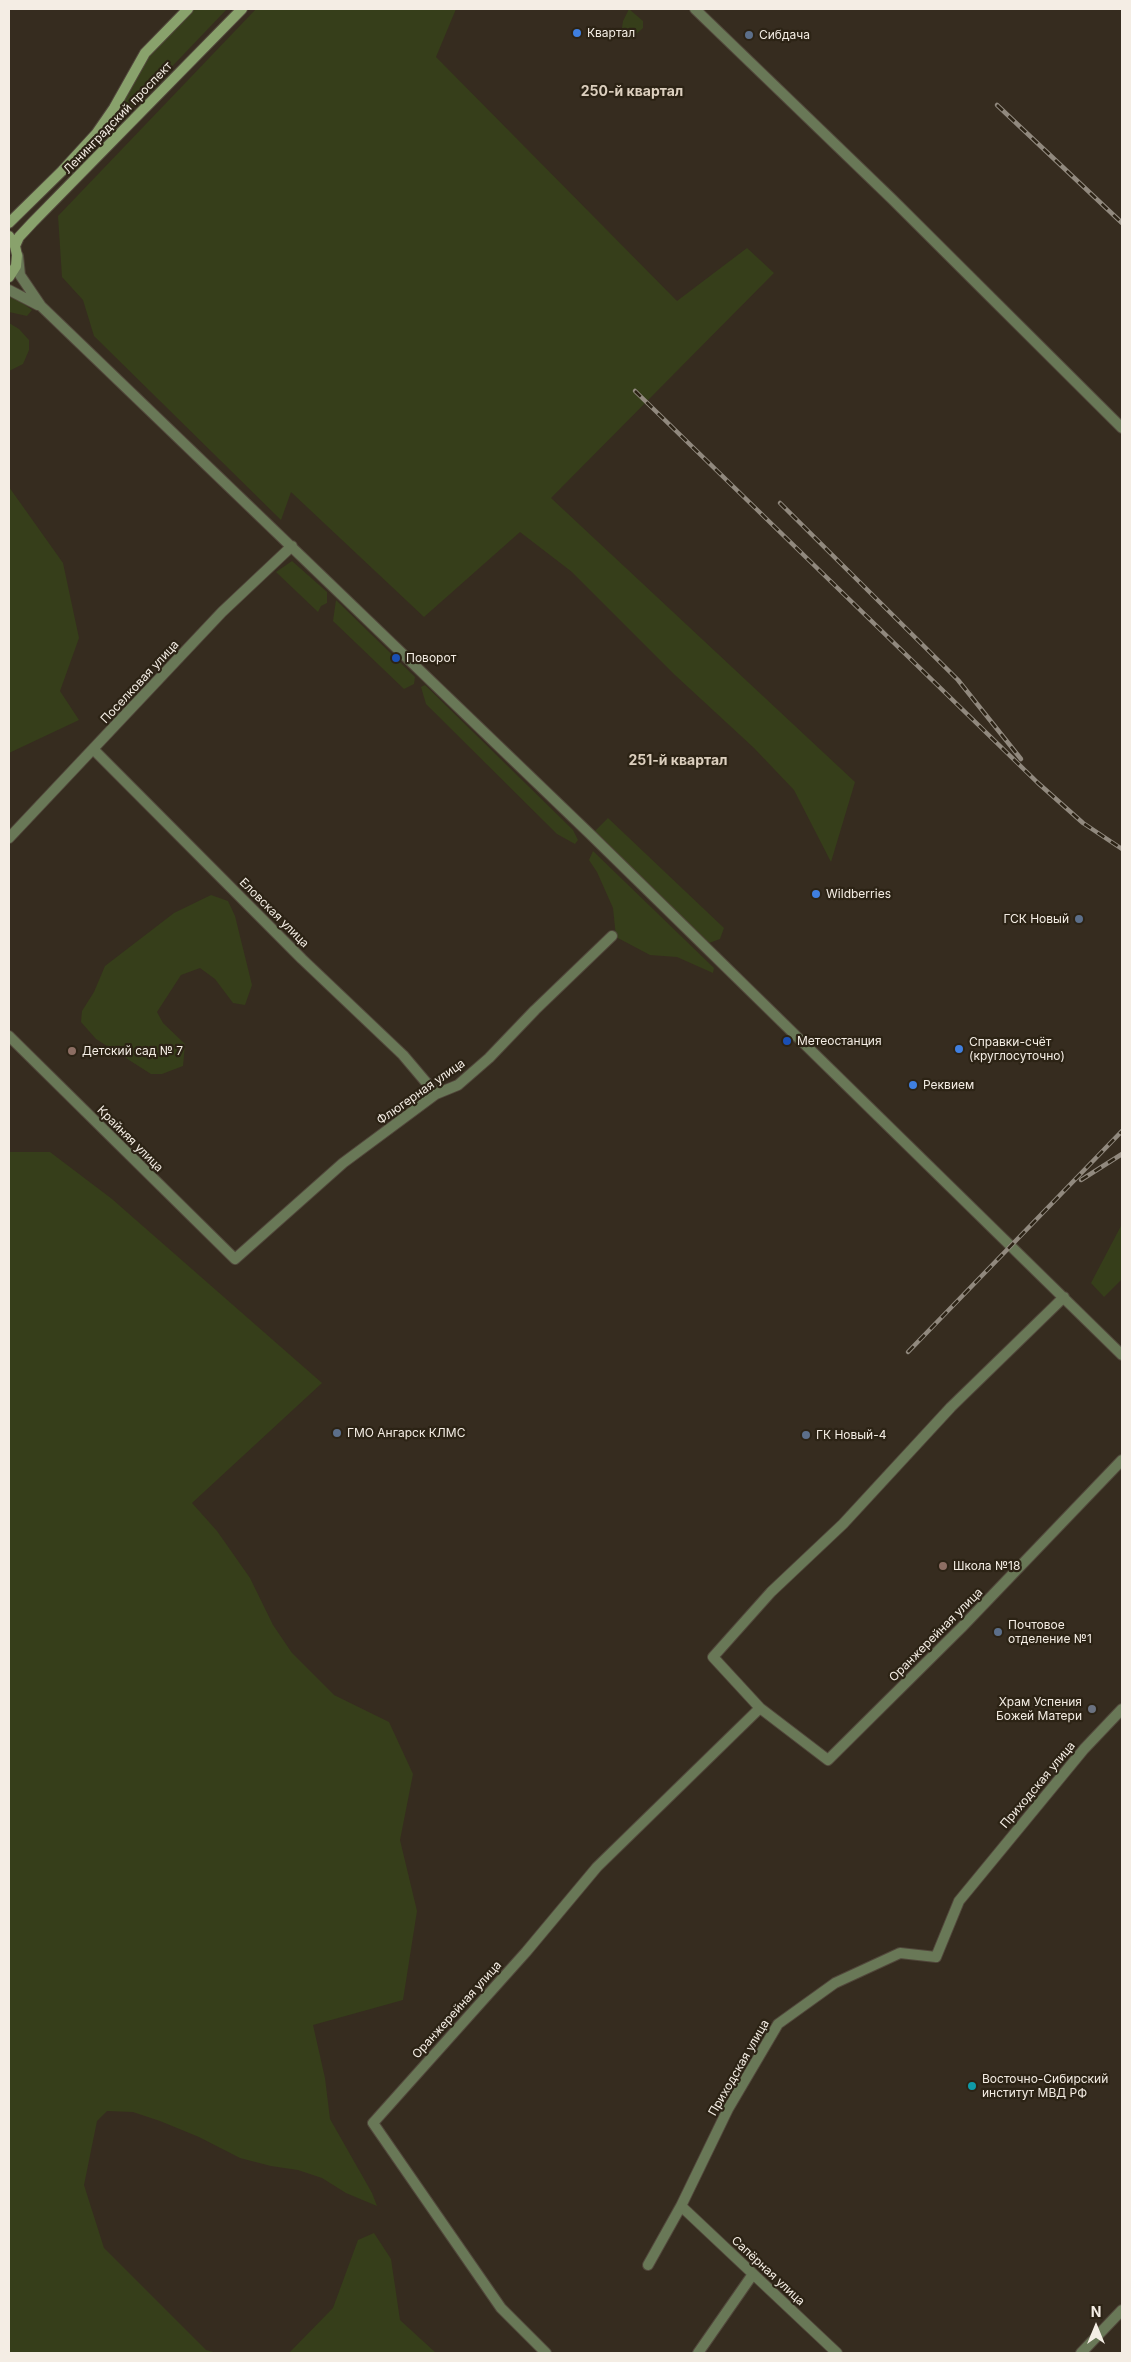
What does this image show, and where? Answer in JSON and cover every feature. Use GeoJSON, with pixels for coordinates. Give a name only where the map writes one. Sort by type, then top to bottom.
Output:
{"type":"FeatureCollection","features":[{"type":"Feature","properties":{"kind":"main road","name":"Ленинградский проспект"},"geometry":{"type":"LineString","coordinates":[[9,223],[62,171],[96,134],[114,108],[145,53],[188,9]]}},
{"type":"Feature","properties":{"kind":"main road","name":"Ленинградский проспект"},"geometry":{"type":"LineString","coordinates":[[9,277],[16,266],[16,251],[19,237],[242,9]]}},
{"type":"Feature","properties":{"kind":"main road"},"geometry":{"type":"LineString","coordinates":[[9,236],[16,251]]}},
{"type":"Feature","properties":{"kind":"street"},"geometry":{"type":"LineString","coordinates":[[695,9],[892,199],[1122,428]]}},
{"type":"Feature","properties":{"kind":"street"},"geometry":{"type":"LineString","coordinates":[[16,251],[20,275],[41,306],[292,546],[1122,1355]]}},
{"type":"Feature","properties":{"kind":"street"},"geometry":{"type":"LineString","coordinates":[[9,290],[41,306]]}},
{"type":"Feature","properties":{"kind":"street","name":"Поселковая улица"},"geometry":{"type":"LineString","coordinates":[[9,838],[94,750],[222,612],[292,546]]}},
{"type":"Feature","properties":{"kind":"street","name":"Еловская улица"},"geometry":{"type":"LineString","coordinates":[[94,750],[302,959],[403,1055],[436,1094]]}},
{"type":"Feature","properties":{"kind":"street","name":"Флюгерная улица"},"geometry":{"type":"LineString","coordinates":[[235,1259],[343,1163],[436,1094],[458,1085],[489,1058],[535,1010],[612,936]]}},
{"type":"Feature","properties":{"kind":"street","name":"Крайняя улица"},"geometry":{"type":"LineString","coordinates":[[9,1036],[235,1259]]}},
{"type":"Feature","properties":{"kind":"street"},"geometry":{"type":"LineString","coordinates":[[760,1708],[712,1657],[771,1592],[843,1524],[951,1407],[1064,1298]]}},
{"type":"Feature","properties":{"kind":"street","name":"Оранжерейная улица"},"geometry":{"type":"LineString","coordinates":[[546,2353],[502,2308],[373,2123],[526,1952],[597,1867],[760,1708],[828,1760],[961,1628],[1122,1460]]}},
{"type":"Feature","properties":{"kind":"street","name":"Приходская улица"},"geometry":{"type":"LineString","coordinates":[[648,2266],[681,2206],[728,2109],[778,2024],[835,1983],[900,1953],[936,1957],[959,1901],[1084,1749],[1122,1709]]}},
{"type":"Feature","properties":{"kind":"street","name":"Сапёрная улица"},"geometry":{"type":"LineString","coordinates":[[681,2206],[837,2353]]}},
{"type":"Feature","properties":{"kind":"street"},"geometry":{"type":"LineString","coordinates":[[698,2353],[753,2274]]}},
{"type":"Feature","properties":{"kind":"street"},"geometry":{"type":"LineString","coordinates":[[1081,2353],[1121,2316]]}},
{"type":"Feature","properties":{"kind":"green space"},"geometry":{"type":"Polygon","coordinates":[[[194,9],[227,9],[95,147],[146,59],[194,9]]]}},
{"type":"Feature","properties":{"kind":"green space"},"geometry":{"type":"Polygon","coordinates":[[[256,9],[456,9],[436,57],[677,301],[747,248],[774,273],[551,498],[855,782],[831,862],[794,790],[754,748],[675,675],[572,572],[520,532],[424,617],[291,492],[281,520],[94,336],[83,300],[62,277],[58,216],[256,9]]]}},
{"type":"Feature","properties":{"kind":"green space"},"geometry":{"type":"Polygon","coordinates":[[[629,9],[643,21],[643,28],[631,39],[621,34],[623,21],[629,9]]]}},
{"type":"Feature","properties":{"kind":"green space"},"geometry":{"type":"Polygon","coordinates":[[[9,296],[16,298],[32,310],[27,316],[9,312],[9,296]]]}},
{"type":"Feature","properties":{"kind":"green space"},"geometry":{"type":"Polygon","coordinates":[[[9,323],[19,329],[29,340],[29,350],[23,364],[9,371],[9,323]]]}},
{"type":"Feature","properties":{"kind":"green space"},"geometry":{"type":"Polygon","coordinates":[[[9,487],[63,563],[79,638],[60,691],[79,720],[9,753],[9,487]]]}},
{"type":"Feature","properties":{"kind":"green space"},"geometry":{"type":"Polygon","coordinates":[[[292,561],[327,592],[327,603],[321,606],[318,612],[276,572],[292,561]]]}},
{"type":"Feature","properties":{"kind":"green space"},"geometry":{"type":"Polygon","coordinates":[[[336,600],[415,677],[414,684],[404,689],[333,621],[336,600]]]}},
{"type":"Feature","properties":{"kind":"green space"},"geometry":{"type":"Polygon","coordinates":[[[425,685],[573,830],[578,840],[575,844],[557,834],[426,704],[421,687],[425,685]]]}},
{"type":"Feature","properties":{"kind":"green space"},"geometry":{"type":"Polygon","coordinates":[[[608,818],[724,928],[720,939],[709,943],[595,831],[608,818]]]}},
{"type":"Feature","properties":{"kind":"green space"},"geometry":{"type":"Polygon","coordinates":[[[593,851],[714,968],[713,973],[677,957],[650,955],[616,937],[613,908],[597,872],[589,860],[593,851]]]}},
{"type":"Feature","properties":{"kind":"green space"},"geometry":{"type":"Polygon","coordinates":[[[211,895],[228,901],[235,916],[252,985],[245,1005],[233,1003],[215,979],[200,968],[181,975],[157,1012],[163,1023],[185,1044],[183,1066],[162,1074],[151,1074],[96,1039],[81,1022],[82,1011],[94,992],[105,966],[174,913],[211,895]]]}},
{"type":"Feature","properties":{"kind":"green space"},"geometry":{"type":"Polygon","coordinates":[[[9,1152],[50,1152],[112,1199],[322,1383],[192,1503],[217,1531],[250,1578],[273,1625],[292,1653],[334,1695],[389,1722],[413,1774],[400,1840],[417,1911],[403,2000],[313,2025],[325,2078],[330,2119],[372,2193],[377,2206],[346,2193],[322,2178],[298,2170],[271,2166],[240,2158],[199,2137],[133,2112],[107,2111],[97,2121],[84,2185],[104,2248],[206,2350],[217,2353],[9,2353],[9,1152]]]}},
{"type":"Feature","properties":{"kind":"green space"},"geometry":{"type":"Polygon","coordinates":[[[1122,1224],[1122,1279],[1104,1297],[1091,1283],[1122,1224]]]}},
{"type":"Feature","properties":{"kind":"green space"},"geometry":{"type":"Polygon","coordinates":[[[374,2233],[391,2259],[400,2320],[436,2353],[289,2353],[333,2308],[358,2240],[374,2233]]]}},
{"type":"Feature","properties":{"kind":"railway"},"geometry":{"type":"LineString","coordinates":[[997,105],[1122,223]]}},
{"type":"Feature","properties":{"kind":"railway"},"geometry":{"type":"LineString","coordinates":[[635,391],[1038,783],[1083,823],[1122,849]]}},
{"type":"Feature","properties":{"kind":"railway"},"geometry":{"type":"LineString","coordinates":[[780,503],[958,680],[1021,759]]}},
{"type":"Feature","properties":{"kind":"railway"},"geometry":{"type":"LineString","coordinates":[[908,1352],[1122,1131]]}},
{"type":"Feature","properties":{"kind":"railway"},"geometry":{"type":"LineString","coordinates":[[1081,1180],[1122,1154]]}},
{"type":"Feature","properties":{"kind":"place","name":"Квартал"},"geometry":{"type":"Point","coordinates":[577,33]}},
{"type":"Feature","properties":{"kind":"place","name":"Сибдача"},"geometry":{"type":"Point","coordinates":[749,35]}},
{"type":"Feature","properties":{"kind":"place","name":"Поворот"},"geometry":{"type":"Point","coordinates":[396,658]}},
{"type":"Feature","properties":{"kind":"place","name":"Wildberries"},"geometry":{"type":"Point","coordinates":[816,894]}},
{"type":"Feature","properties":{"kind":"place","name":"ГСК Новый"},"geometry":{"type":"Point","coordinates":[1079,919]}},
{"type":"Feature","properties":{"kind":"place","name":"Метеостанция"},"geometry":{"type":"Point","coordinates":[787,1041]}},
{"type":"Feature","properties":{"kind":"place","name":"Справки-счёт (круглосуточно)"},"geometry":{"type":"Point","coordinates":[959,1049]}},
{"type":"Feature","properties":{"kind":"place","name":"Детский сад № 7"},"geometry":{"type":"Point","coordinates":[72,1051]}},
{"type":"Feature","properties":{"kind":"place","name":"Реквием"},"geometry":{"type":"Point","coordinates":[913,1085]}},
{"type":"Feature","properties":{"kind":"place","name":"ГМО Ангарск КЛМС"},"geometry":{"type":"Point","coordinates":[337,1433]}},
{"type":"Feature","properties":{"kind":"place","name":"ГК Новый-4"},"geometry":{"type":"Point","coordinates":[806,1435]}},
{"type":"Feature","properties":{"kind":"place","name":"Школа №18"},"geometry":{"type":"Point","coordinates":[943,1566]}},
{"type":"Feature","properties":{"kind":"place","name":"Почтовое отделение №1"},"geometry":{"type":"Point","coordinates":[998,1632]}},
{"type":"Feature","properties":{"kind":"place","name":"Храм Успения Божей Матери"},"geometry":{"type":"Point","coordinates":[1092,1709]}},
{"type":"Feature","properties":{"kind":"place","name":"Восточно-Сибирский институт МВД РФ"},"geometry":{"type":"Point","coordinates":[972,2086]}},
{"type":"Feature","properties":{"kind":"district","name":"250-й квартал"},"geometry":{"type":"Point","coordinates":[632,92]}},
{"type":"Feature","properties":{"kind":"district","name":"251-й квартал"},"geometry":{"type":"Point","coordinates":[678,761]}}]}
